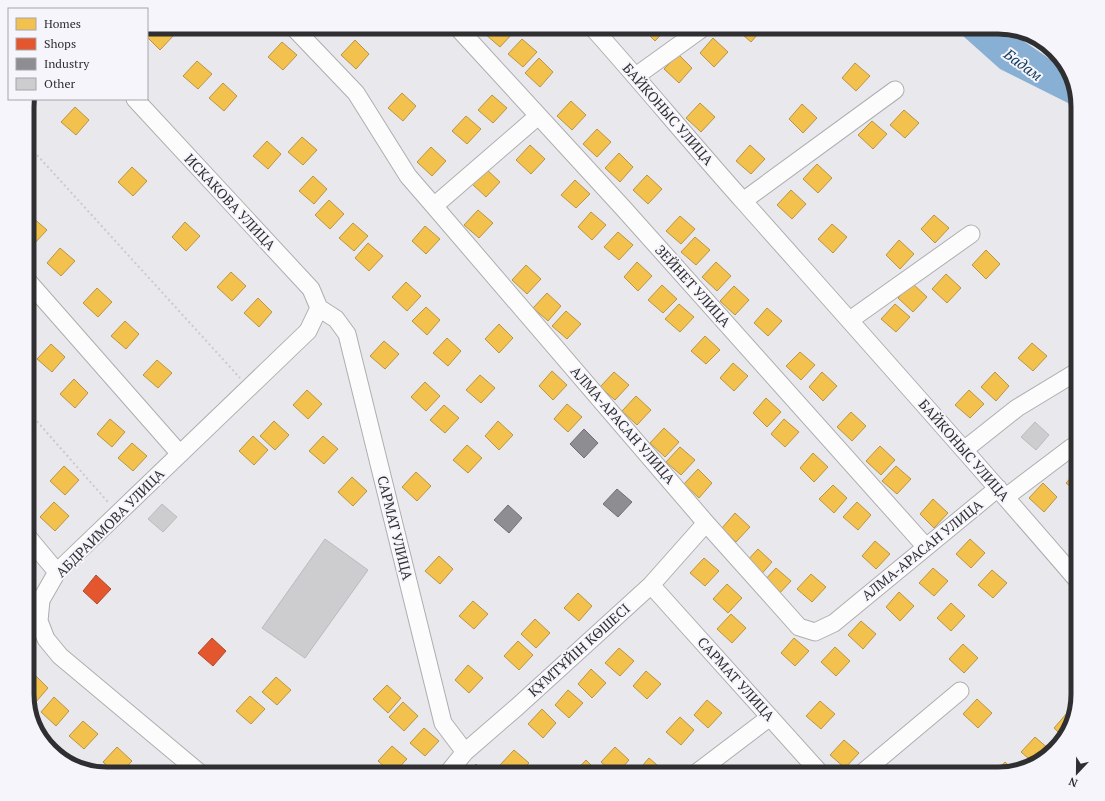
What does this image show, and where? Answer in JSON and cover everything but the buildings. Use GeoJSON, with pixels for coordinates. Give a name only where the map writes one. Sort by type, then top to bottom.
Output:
{"type":"FeatureCollection","features":[{"type":"Feature","properties":{"kind":"street","name":"АЛМА-АРАСАН УЛИЦА"},"geometry":{"type":"LineString","coordinates":[[300,34],[356,92],[408,176],[706,523],[799,627],[815,632],[834,623],[926,547],[1002,492],[1071,448]]}},
{"type":"Feature","properties":{"kind":"street","name":"ЗЕЙНЕТ УЛИЦА"},"geometry":{"type":"LineString","coordinates":[[463,34],[624,209],[926,547]]}},
{"type":"Feature","properties":{"kind":"street","name":"БАЙКОНЫС УЛИЦА"},"geometry":{"type":"LineString","coordinates":[[598,34],[743,201],[1002,492],[1071,573]]}},
{"type":"Feature","properties":{"kind":"street"},"geometry":{"type":"LineString","coordinates":[[636,76],[694,34]]}},
{"type":"Feature","properties":{"kind":"street"},"geometry":{"type":"LineString","coordinates":[[743,201],[895,90]]}},
{"type":"Feature","properties":{"kind":"street","name":"ИСКАКОВА УЛИЦА"},"geometry":{"type":"LineString","coordinates":[[136,100],[311,290],[320,308]]}},
{"type":"Feature","properties":{"kind":"street"},"geometry":{"type":"LineString","coordinates":[[434,206],[538,116]]}},
{"type":"Feature","properties":{"kind":"street"},"geometry":{"type":"LineString","coordinates":[[850,320],[971,234]]}},
{"type":"Feature","properties":{"kind":"street"},"geometry":{"type":"LineString","coordinates":[[34,288],[180,454]]}},
{"type":"Feature","properties":{"kind":"street","name":"АБДРАИМОВА УЛИЦА"},"geometry":{"type":"LineString","coordinates":[[34,619],[57,572],[308,331],[320,308]]}},
{"type":"Feature","properties":{"kind":"street","name":"САРМАТ УЛИЦА"},"geometry":{"type":"LineString","coordinates":[[320,308],[336,319],[347,334],[442,723],[465,752]]}},
{"type":"Feature","properties":{"kind":"street"},"geometry":{"type":"LineString","coordinates":[[964,450],[1018,408],[1071,375]]}},
{"type":"Feature","properties":{"kind":"street","name":"ҚҰМТҰЙIН КӨШЕСІ"},"geometry":{"type":"LineString","coordinates":[[453,767],[465,752],[517,707],[651,585],[706,523]]}},
{"type":"Feature","properties":{"kind":"street"},"geometry":{"type":"LineString","coordinates":[[34,544],[57,572]]}},
{"type":"Feature","properties":{"kind":"street","name":"САРМАТ УЛИЦА"},"geometry":{"type":"LineString","coordinates":[[651,585],[815,767]]}},
{"type":"Feature","properties":{"kind":"street","name":"АБДРАИМОВА УЛИЦА"},"geometry":{"type":"LineString","coordinates":[[34,622],[60,656],[193,767]]}},
{"type":"Feature","properties":{"kind":"street"},"geometry":{"type":"LineString","coordinates":[[869,767],[960,691]]}},
{"type":"Feature","properties":{"kind":"street"},"geometry":{"type":"LineString","coordinates":[[705,767],[770,717]]}},
{"type":"Feature","properties":{"kind":"path"},"geometry":{"type":"LineString","coordinates":[[34,152],[249,388]]}},
{"type":"Feature","properties":{"kind":"path"},"geometry":{"type":"LineString","coordinates":[[34,418],[118,513]]}},
{"type":"Feature","properties":{"kind":"water","name":"Бадам"},"geometry":{"type":"Polygon","coordinates":[[[961,34],[998,34],[1017,37],[1057,64],[1067,84],[1070,93],[1071,104],[1000,69],[961,34]]]}}]}
